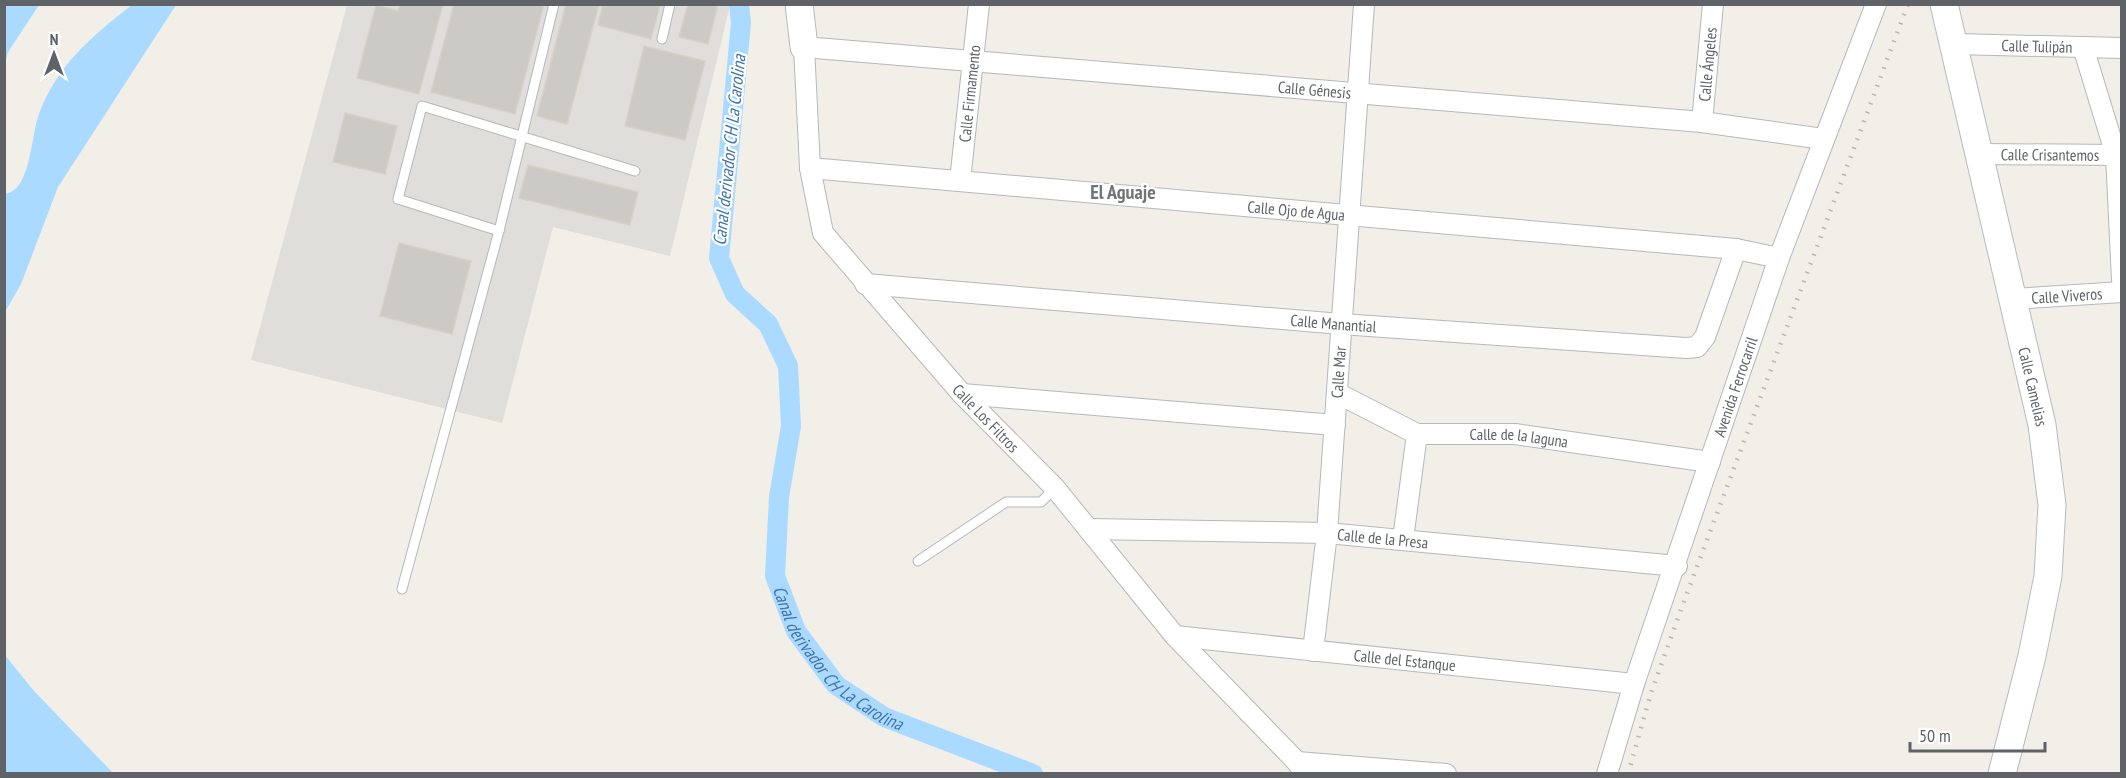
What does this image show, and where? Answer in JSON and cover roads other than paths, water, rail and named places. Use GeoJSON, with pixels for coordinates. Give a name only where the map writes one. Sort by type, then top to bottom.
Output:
{"type":"FeatureCollection","features":[{"type":"Feature","properties":{"kind":"street","name":"Calle Los Filtros"},"geometry":{"type":"LineString","coordinates":[[799,4],[804,47],[810,168],[823,233],[962,394],[1054,488],[1174,636],[1301,768]]}},
{"type":"Feature","properties":{"kind":"street","name":"Calle Firmamento"},"geometry":{"type":"LineString","coordinates":[[960,181],[979,4]]}},
{"type":"Feature","properties":{"kind":"street","name":"Calle Mar"},"geometry":{"type":"LineString","coordinates":[[1313,651],[1327,533],[1364,4]]}},
{"type":"Feature","properties":{"kind":"street","name":"Calle Ángeles"},"geometry":{"type":"LineString","coordinates":[[1702,122],[1713,4]]}},
{"type":"Feature","properties":{"kind":"street","name":"Avenida Ferrocarril"},"geometry":{"type":"LineString","coordinates":[[1607,774],[1634,684],[1677,566],[1779,258],[1876,4]]}},
{"type":"Feature","properties":{"kind":"street","name":"Calle Camelias"},"geometry":{"type":"LineString","coordinates":[[1944,5],[1955,44],[2042,425],[2052,505],[2048,576],[2032,656],[2002,774]]}},
{"type":"Feature","properties":{"kind":"street","name":"Calle Tulipán"},"geometry":{"type":"LineString","coordinates":[[1955,44],[2121,48]]}},
{"type":"Feature","properties":{"kind":"street","name":"Calle Génesis"},"geometry":{"type":"LineString","coordinates":[[804,47],[1358,91],[1702,122],[1823,139]]}},
{"type":"Feature","properties":{"kind":"street"},"geometry":{"type":"LineString","coordinates":[[2083,47],[2119,155],[2121,280]]}},
{"type":"Feature","properties":{"kind":"street","name":"Calle Crisantemos"},"geometry":{"type":"LineString","coordinates":[[1980,154],[2119,155]]}},
{"type":"Feature","properties":{"kind":"street","name":"Calle Ojo de Agua"},"geometry":{"type":"LineString","coordinates":[[810,168],[1736,249],[1779,258]]}},
{"type":"Feature","properties":{"kind":"street","name":"Calle Manantial"},"geometry":{"type":"LineString","coordinates":[[865,284],[1341,324],[1686,348],[1697,347],[1705,338],[1736,249]]}},
{"type":"Feature","properties":{"kind":"street","name":"Calle Viveros"},"geometry":{"type":"LineString","coordinates":[[2013,299],[2121,292]]}},
{"type":"Feature","properties":{"kind":"street","name":"Calle de la laguna"},"geometry":{"type":"LineString","coordinates":[[1337,393],[1417,434],[1515,434],[1710,462]]}},
{"type":"Feature","properties":{"kind":"street"},"geometry":{"type":"LineString","coordinates":[[962,394],[1335,425]]}},
{"type":"Feature","properties":{"kind":"street"},"geometry":{"type":"LineString","coordinates":[[1403,539],[1417,434]]}},
{"type":"Feature","properties":{"kind":"street","name":"Calle de la Presa"},"geometry":{"type":"LineString","coordinates":[[1089,529],[1327,533],[1677,566]]}},
{"type":"Feature","properties":{"kind":"street","name":"Calle del Estanque"},"geometry":{"type":"LineString","coordinates":[[1174,636],[1634,684]]}},
{"type":"Feature","properties":{"kind":"street"},"geometry":{"type":"LineString","coordinates":[[1301,768],[1446,774]]}},
{"type":"Feature","properties":{"kind":"lane"},"geometry":{"type":"LineString","coordinates":[[402,589],[499,231],[554,4]]}},
{"type":"Feature","properties":{"kind":"lane"},"geometry":{"type":"LineString","coordinates":[[662,39],[670,4]]}},
{"type":"Feature","properties":{"kind":"lane"},"geometry":{"type":"LineString","coordinates":[[499,231],[398,199],[422,106],[520,138],[635,171]]}},
{"type":"Feature","properties":{"kind":"lane"},"geometry":{"type":"LineString","coordinates":[[918,561],[1006,502],[1041,502],[1054,488]]}},
{"type":"Feature","properties":{"kind":"water"},"geometry":{"type":"Polygon","coordinates":[[[8,4],[39,5],[8,52],[5,64],[5,9],[8,4]]]}},
{"type":"Feature","properties":{"kind":"water"},"geometry":{"type":"Polygon","coordinates":[[[132,5],[176,5],[58,187],[21,284],[5,312],[5,194],[14,191],[25,173],[39,114],[66,66],[90,40],[132,5]]]}},
{"type":"Feature","properties":{"kind":"water"},"geometry":{"type":"Polygon","coordinates":[[[4,654],[34,691],[113,773],[5,773],[4,654]]]}},
{"type":"Feature","properties":{"kind":"waterway","name":"Canal derivador CH La Carolina"},"geometry":{"type":"LineString","coordinates":[[739,4],[741,23],[719,258],[735,294],[768,324],[788,366],[791,426],[779,497],[775,576],[796,631],[836,685],[884,717],[1033,774]]}},
{"type":"Feature","properties":{"kind":"railway"},"geometry":{"type":"LineString","coordinates":[[1628,774],[1651,693],[1683,604],[1908,4]]}},
{"type":"Feature","properties":{"kind":"district","name":"El Aguaje"},"geometry":{"type":"Point","coordinates":[1123,192]}}]}
